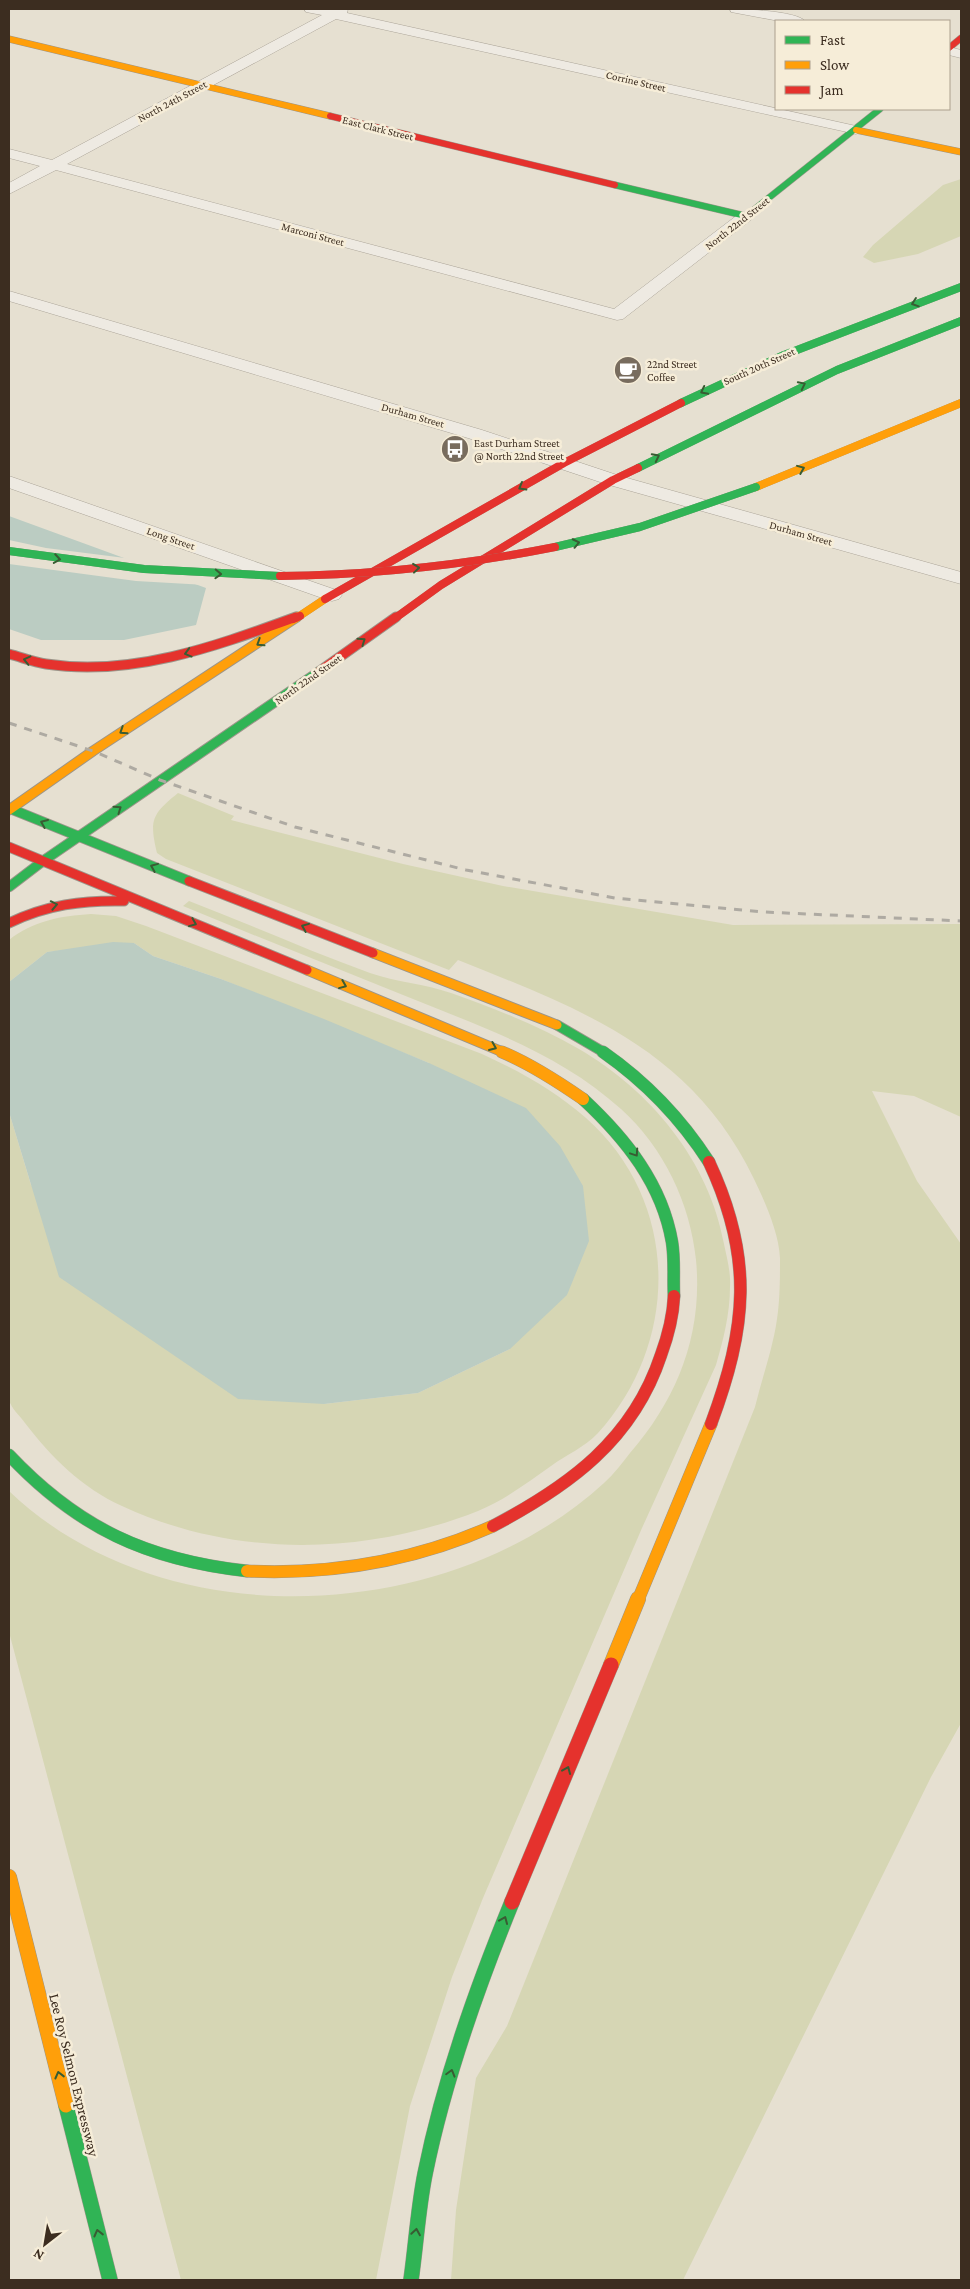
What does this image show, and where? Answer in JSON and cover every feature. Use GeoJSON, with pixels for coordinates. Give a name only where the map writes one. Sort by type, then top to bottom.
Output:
{"type":"FeatureCollection","features":[{"type":"Feature","properties":{"kind":"main road"},"geometry":{"type":"LineString","coordinates":[[950,49],[961,38]]}},
{"type":"Feature","properties":{"kind":"main road","name":"East Clark Street"},"geometry":{"type":"LineString","coordinates":[[9,39],[746,216]]}},
{"type":"Feature","properties":{"kind":"main road","name":"North 22nd Street"},"geometry":{"type":"LineString","coordinates":[[746,216],[879,110]]}},
{"type":"Feature","properties":{"kind":"main road","name":"Corrine Street"},"geometry":{"type":"LineString","coordinates":[[856,130],[961,152]]}},
{"type":"Feature","properties":{"kind":"main road","name":"South 20th Street"},"geometry":{"type":"LineString","coordinates":[[564,463],[732,377],[845,329],[961,287]]}},
{"type":"Feature","properties":{"kind":"main road"},"geometry":{"type":"LineString","coordinates":[[924,333],[950,312]]}},
{"type":"Feature","properties":{"kind":"main road"},"geometry":{"type":"LineString","coordinates":[[613,480],[821,376],[924,333],[961,321]]}},
{"type":"Feature","properties":{"kind":"main road"},"geometry":{"type":"LineString","coordinates":[[9,551],[88,564],[176,572],[308,575],[397,570],[511,556],[601,538],[685,514],[961,403]]}},
{"type":"Feature","properties":{"kind":"main road"},"geometry":{"type":"LineString","coordinates":[[10,809],[93,751],[332,595],[564,463]]}},
{"type":"Feature","properties":{"kind":"main road","name":"North 22nd Street"},"geometry":{"type":"LineString","coordinates":[[9,887],[42,861],[251,720],[441,585],[613,480]]}},
{"type":"Feature","properties":{"kind":"main road"},"geometry":{"type":"LineString","coordinates":[[9,654],[39,662],[67,666],[95,667],[149,662],[189,653],[300,616]]}},
{"type":"Feature","properties":{"kind":"main road"},"geometry":{"type":"LineString","coordinates":[[10,809],[543,1019],[597,1047],[642,1079],[686,1127],[714,1167],[735,1223],[744,1273],[742,1326],[736,1357],[726,1388],[479,1981],[442,2104],[428,2166],[415,2242],[411,2280]]}},
{"type":"Feature","properties":{"kind":"main road"},"geometry":{"type":"LineString","coordinates":[[9,847],[517,1057],[567,1086],[589,1104],[630,1145],[656,1188],[664,1210],[675,1262],[676,1287],[675,1314],[662,1364],[631,1418],[611,1445],[583,1472],[531,1508],[463,1541],[377,1565],[283,1574],[194,1563],[148,1550],[103,1531],[65,1508],[28,1478],[9,1455]]}},
{"type":"Feature","properties":{"kind":"main road"},"geometry":{"type":"LineString","coordinates":[[9,922],[22,914],[48,906],[76,901],[122,901],[148,904]]}},
{"type":"Feature","properties":{"kind":"main road","name":"Lee Roy Selmon Expressway"},"geometry":{"type":"LineString","coordinates":[[9,1877],[110,2280]]}},
{"type":"Feature","properties":{"kind":"street","name":"Corrine Street"},"geometry":{"type":"LineString","coordinates":[[311,9],[340,11],[856,130]]}},
{"type":"Feature","properties":{"kind":"street"},"geometry":{"type":"LineString","coordinates":[[736,9],[793,20]]}},
{"type":"Feature","properties":{"kind":"street","name":"North 24th Street"},"geometry":{"type":"LineString","coordinates":[[9,189],[340,11]]}},
{"type":"Feature","properties":{"kind":"street","name":"Marconi Street"},"geometry":{"type":"LineString","coordinates":[[9,153],[617,315]]}},
{"type":"Feature","properties":{"kind":"street","name":"North 22nd Street"},"geometry":{"type":"LineString","coordinates":[[617,315],[746,216]]}},
{"type":"Feature","properties":{"kind":"street","name":"Durham Street"},"geometry":{"type":"LineString","coordinates":[[9,296],[465,431],[613,480],[961,578]]}},
{"type":"Feature","properties":{"kind":"street","name":"Long Street"},"geometry":{"type":"LineString","coordinates":[[9,482],[332,595]]}},
{"type":"Feature","properties":{"kind":"green space"},"geometry":{"type":"Polygon","coordinates":[[[961,179],[961,236],[918,254],[874,263],[863,257],[873,245],[943,185],[961,179]]]}},
{"type":"Feature","properties":{"kind":"green space"},"geometry":{"type":"Polygon","coordinates":[[[178,793],[234,816],[231,820],[403,864],[503,886],[733,925],[961,924],[961,1117],[914,1096],[872,1091],[917,1181],[961,1244],[961,1723],[931,1777],[683,2280],[451,2280],[456,2210],[476,2078],[507,2026],[755,1407],[773,1341],[779,1304],[780,1258],[771,1218],[754,1179],[729,1135],[699,1097],[666,1066],[630,1040],[590,1017],[548,997],[458,960],[449,970],[166,859],[157,853],[153,825],[158,813],[178,793]]]}},
{"type":"Feature","properties":{"kind":"green space"},"geometry":{"type":"Polygon","coordinates":[[[189,901],[370,973],[441,990],[500,1011],[564,1041],[605,1066],[653,1107],[691,1157],[705,1184],[716,1214],[729,1271],[730,1297],[724,1337],[716,1365],[642,1528],[483,1898],[452,1977],[410,2106],[376,2280],[181,2280],[9,1632],[9,1491],[73,1539],[146,1573],[225,1591],[307,1596],[389,1587],[468,1565],[540,1530],[604,1483],[647,1432],[662,1410],[674,1387],[691,1339],[697,1287],[696,1260],[688,1218],[681,1197],[662,1159],[636,1124],[597,1089],[546,1057],[492,1031],[183,906],[189,901]]]}},
{"type":"Feature","properties":{"kind":"green space"},"geometry":{"type":"Polygon","coordinates":[[[91,914],[116,916],[146,926],[482,1054],[536,1082],[586,1118],[617,1152],[639,1189],[653,1230],[658,1272],[655,1315],[644,1357],[625,1396],[593,1438],[498,1502],[478,1511],[435,1526],[390,1537],[345,1543],[299,1545],[254,1542],[209,1535],[165,1523],[107,1499],[81,1481],[46,1448],[16,1412],[8,1398],[9,1112],[31,1185],[324,1404],[418,1393],[510,1349],[429,1063],[221,979],[153,956],[134,943],[47,952],[9,982],[9,940],[37,924],[68,916],[91,914]]]}},
{"type":"Feature","properties":{"kind":"shaded area"},"geometry":{"type":"Polygon","coordinates":[[[9,516],[206,588],[196,625],[124,640],[41,640],[9,629],[9,516]]]}},
{"type":"Feature","properties":{"kind":"shaded area"},"geometry":{"type":"Polygon","coordinates":[[[113,942],[134,943],[153,956],[221,979],[324,1019],[429,1063],[526,1108],[560,1146],[583,1186],[589,1241],[567,1295],[510,1349],[418,1393],[324,1404],[238,1399],[59,1277],[9,1112],[9,982],[47,952],[113,942]]]}},
{"type":"Feature","properties":{"kind":"pier"},"geometry":{"type":"Polygon","coordinates":[[[9,540],[46,548],[133,559],[206,585],[136,581],[9,564],[9,540]]]}},
{"type":"Feature","properties":{"kind":"railway"},"geometry":{"type":"LineString","coordinates":[[9,723],[93,751],[160,780],[295,827],[466,870],[615,898],[764,912],[961,921]]}},
{"type":"Feature","properties":{"kind":"traffic: fast"},"geometry":{"type":"LineString","coordinates":[[615,185],[746,216],[879,110]]}},
{"type":"Feature","properties":{"kind":"traffic: fast"},"geometry":{"type":"LineString","coordinates":[[681,403],[784,355],[961,287]]}},
{"type":"Feature","properties":{"kind":"traffic: fast"},"geometry":{"type":"LineString","coordinates":[[638,468],[797,388],[878,352],[961,321]]}},
{"type":"Feature","properties":{"kind":"traffic: fast"},"geometry":{"type":"LineString","coordinates":[[555,547],[640,527],[756,487]]}},
{"type":"Feature","properties":{"kind":"traffic: fast"},"geometry":{"type":"LineString","coordinates":[[9,551],[144,569],[280,576]]}},
{"type":"Feature","properties":{"kind":"traffic: fast"},"geometry":{"type":"LineString","coordinates":[[9,887],[43,861],[320,671]]}},
{"type":"Feature","properties":{"kind":"traffic: fast"},"geometry":{"type":"LineString","coordinates":[[11,809],[189,881]]}},
{"type":"Feature","properties":{"kind":"traffic: fast"},"geometry":{"type":"LineString","coordinates":[[557,1025],[602,1051],[643,1082],[679,1120],[709,1162]]}},
{"type":"Feature","properties":{"kind":"traffic: fast"},"geometry":{"type":"LineString","coordinates":[[583,1099],[628,1146],[651,1181],[660,1200],[672,1242],[674,1296]]}},
{"type":"Feature","properties":{"kind":"traffic: fast"},"geometry":{"type":"LineString","coordinates":[[9,1455],[65,1507],[85,1520],[129,1542],[152,1551],[199,1564],[247,1571]]}},
{"type":"Feature","properties":{"kind":"traffic: fast"},"geometry":{"type":"LineString","coordinates":[[411,2280],[423,2187],[441,2105],[473,2002],[512,1902]]}},
{"type":"Feature","properties":{"kind":"traffic: fast"},"geometry":{"type":"LineString","coordinates":[[66,2105],[110,2280]]}},
{"type":"Feature","properties":{"kind":"traffic: slow"},"geometry":{"type":"LineString","coordinates":[[9,39],[330,116]]}},
{"type":"Feature","properties":{"kind":"traffic: slow"},"geometry":{"type":"LineString","coordinates":[[856,130],[961,152]]}},
{"type":"Feature","properties":{"kind":"traffic: slow"},"geometry":{"type":"LineString","coordinates":[[756,487],[961,403]]}},
{"type":"Feature","properties":{"kind":"traffic: slow"},"geometry":{"type":"LineString","coordinates":[[9,810],[93,751],[325,599]]}},
{"type":"Feature","properties":{"kind":"traffic: slow"},"geometry":{"type":"LineString","coordinates":[[373,953],[557,1025]]}},
{"type":"Feature","properties":{"kind":"traffic: slow"},"geometry":{"type":"LineString","coordinates":[[307,970],[522,1060],[553,1078],[583,1099]]}},
{"type":"Feature","properties":{"kind":"traffic: slow"},"geometry":{"type":"LineString","coordinates":[[611,1665],[711,1424]]}},
{"type":"Feature","properties":{"kind":"traffic: slow"},"geometry":{"type":"LineString","coordinates":[[247,1571],[278,1573],[310,1572],[373,1565],[435,1549],[493,1526]]}},
{"type":"Feature","properties":{"kind":"traffic: slow"},"geometry":{"type":"LineString","coordinates":[[9,1877],[66,2105]]}},
{"type":"Feature","properties":{"kind":"traffic: jam"},"geometry":{"type":"LineString","coordinates":[[950,47],[961,38]]}},
{"type":"Feature","properties":{"kind":"traffic: jam"},"geometry":{"type":"LineString","coordinates":[[330,116],[615,185]]}},
{"type":"Feature","properties":{"kind":"traffic: jam"},"geometry":{"type":"LineString","coordinates":[[325,599],[564,463],[681,403]]}},
{"type":"Feature","properties":{"kind":"traffic: jam"},"geometry":{"type":"LineString","coordinates":[[320,671],[441,585],[613,480],[638,468]]}},
{"type":"Feature","properties":{"kind":"traffic: jam"},"geometry":{"type":"LineString","coordinates":[[280,576],[315,576],[418,569],[487,560],[555,547]]}},
{"type":"Feature","properties":{"kind":"traffic: jam"},"geometry":{"type":"LineString","coordinates":[[9,654],[46,664],[79,667],[111,667],[144,663],[207,647],[300,616]]}},
{"type":"Feature","properties":{"kind":"traffic: jam"},"geometry":{"type":"LineString","coordinates":[[9,847],[307,970]]}},
{"type":"Feature","properties":{"kind":"traffic: jam"},"geometry":{"type":"LineString","coordinates":[[189,881],[373,953]]}},
{"type":"Feature","properties":{"kind":"traffic: jam"},"geometry":{"type":"LineString","coordinates":[[9,923],[36,911],[65,904],[94,901],[124,901]]}},
{"type":"Feature","properties":{"kind":"traffic: jam"},"geometry":{"type":"LineString","coordinates":[[709,1162],[724,1194],[734,1226],[740,1259],[741,1292],[739,1325],[732,1359],[711,1424]]}},
{"type":"Feature","properties":{"kind":"traffic: jam"},"geometry":{"type":"LineString","coordinates":[[493,1526],[550,1494],[576,1475],[600,1454],[621,1430],[640,1404],[654,1376],[670,1326],[674,1296]]}},
{"type":"Feature","properties":{"kind":"traffic: jam"},"geometry":{"type":"LineString","coordinates":[[512,1902],[611,1665]]}},
{"type":"Feature","properties":{"kind":"place","name":"22nd Street Coffee"},"geometry":{"type":"Point","coordinates":[628,370]}},
{"type":"Feature","properties":{"kind":"place","name":"East Durham Street @ North 22nd Street"},"geometry":{"type":"Point","coordinates":[455,449]}}]}
